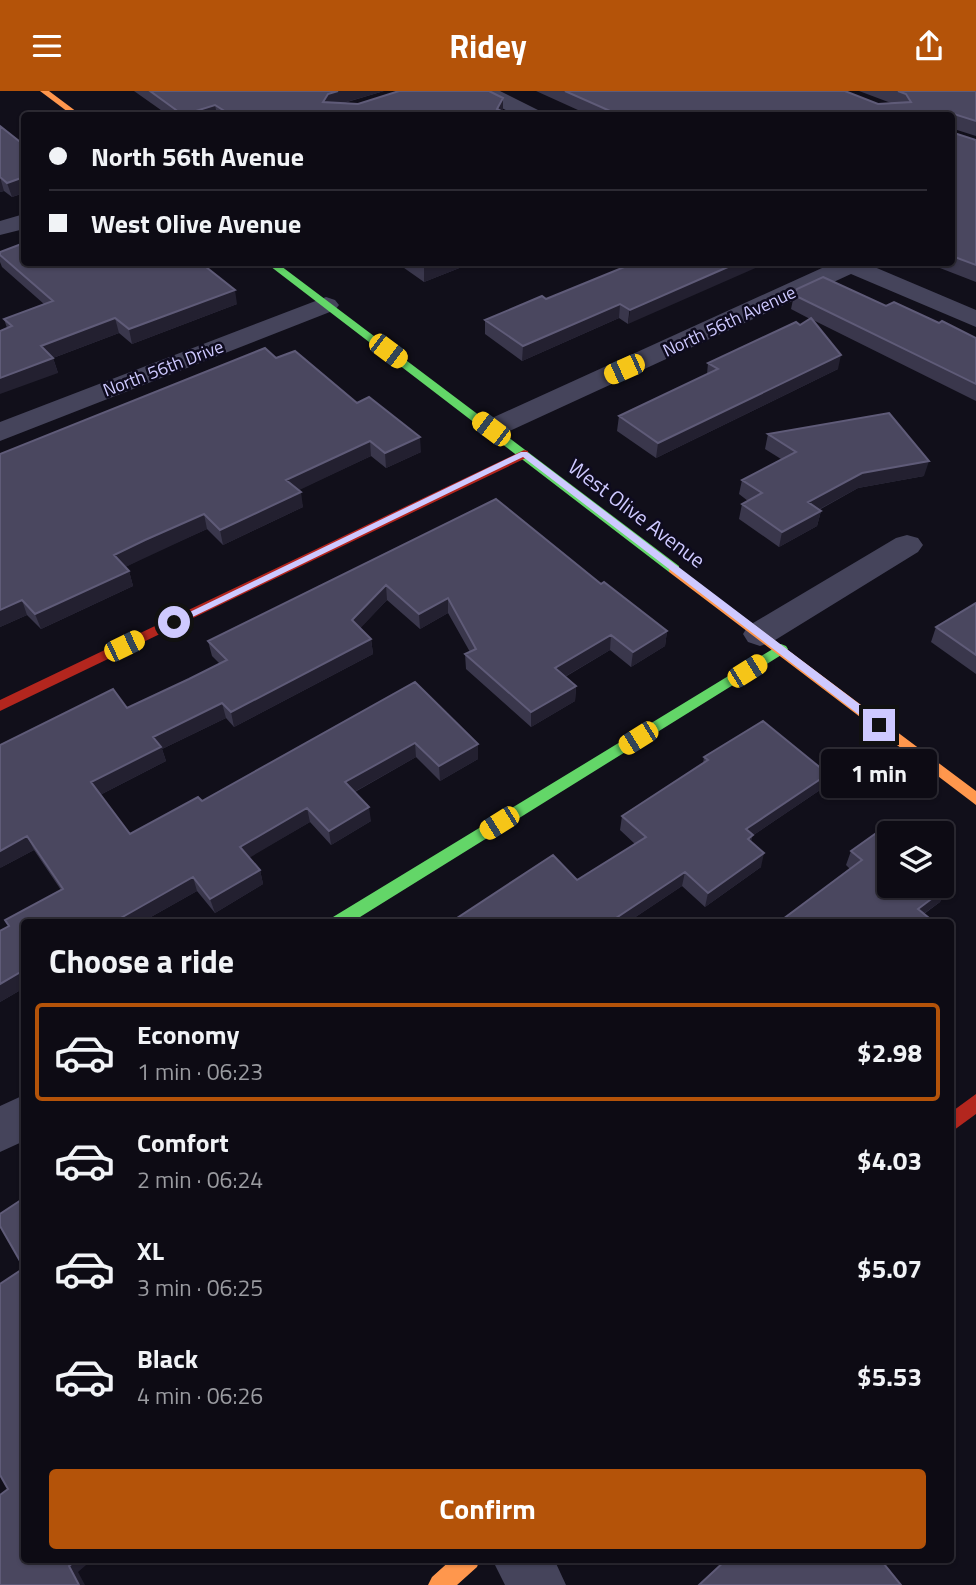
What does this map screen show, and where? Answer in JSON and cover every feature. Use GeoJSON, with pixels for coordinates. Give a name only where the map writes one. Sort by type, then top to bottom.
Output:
{"type":"FeatureCollection","features":[{"type":"Feature","properties":{"kind":"main road"},"geometry":{"type":"LineString","coordinates":[[44,91],[73,112]]}},
{"type":"Feature","properties":{"kind":"main road","name":"West Olive Avenue"},"geometry":{"type":"LineString","coordinates":[[275,266],[976,799]]}},
{"type":"Feature","properties":{"kind":"main road"},"geometry":{"type":"LineString","coordinates":[[0,706],[524,454]]}},
{"type":"Feature","properties":{"kind":"main road"},"geometry":{"type":"LineString","coordinates":[[344,919],[771,642]]}},
{"type":"Feature","properties":{"kind":"main road"},"geometry":{"type":"LineString","coordinates":[[954,1122],[976,1103]]}},
{"type":"Feature","properties":{"kind":"main road"},"geometry":{"type":"LineString","coordinates":[[440,1585],[465,1563]]}},
{"type":"Feature","properties":{"kind":"street"},"geometry":{"type":"LineString","coordinates":[[484,91],[524,112]]}},
{"type":"Feature","properties":{"kind":"street","name":"North 56th Avenue"},"geometry":{"type":"LineString","coordinates":[[491,429],[844,266]]}},
{"type":"Feature","properties":{"kind":"street"},"geometry":{"type":"LineString","coordinates":[[853,266],[976,319]]}},
{"type":"Feature","properties":{"kind":"street","name":"North 56th Drive"},"geometry":{"type":"LineString","coordinates":[[0,432],[326,305]]}},
{"type":"Feature","properties":{"kind":"street"},"geometry":{"type":"LineString","coordinates":[[771,642],[907,545]]}},
{"type":"Feature","properties":{"kind":"street"},"geometry":{"type":"LineString","coordinates":[[0,1131],[21,1118]]}},
{"type":"Feature","properties":{"kind":"street"},"geometry":{"type":"LineString","coordinates":[[523,1563],[538,1585]]}},
{"type":"Feature","properties":{"kind":"building"},"geometry":{"type":"Polygon","coordinates":[[[150,91],[338,91],[328,94],[323,102],[358,104],[399,91],[489,91],[503,98],[497,109],[503,112],[226,112],[215,105],[193,112],[179,112],[150,91]]]}},
{"type":"Feature","properties":{"kind":"building"},"geometry":{"type":"Polygon","coordinates":[[[565,91],[845,91],[878,104],[911,102],[906,94],[898,91],[976,91],[976,121],[955,114],[955,112],[612,112],[565,91]]]}},
{"type":"Feature","properties":{"kind":"building"},"geometry":{"type":"Polygon","coordinates":[[[0,126],[21,143],[21,178],[7,183],[0,177],[0,126]]]}},
{"type":"Feature","properties":{"kind":"building"},"geometry":{"type":"Polygon","coordinates":[[[955,133],[976,140],[976,265],[955,257],[955,133]]]}},
{"type":"Feature","properties":{"kind":"building"},"geometry":{"type":"Polygon","coordinates":[[[21,244],[21,266],[205,266],[235,290],[129,329],[115,318],[41,346],[53,358],[0,378],[0,331],[12,326],[4,319],[53,301],[0,255],[0,252],[21,244]]]}},
{"type":"Feature","properties":{"kind":"building"},"geometry":{"type":"Polygon","coordinates":[[[627,266],[730,266],[630,310],[620,304],[523,346],[485,320],[542,296],[546,299],[627,266]]]}},
{"type":"Feature","properties":{"kind":"building"},"geometry":{"type":"Polygon","coordinates":[[[823,277],[886,306],[894,302],[976,338],[976,384],[794,295],[797,289],[823,277]]]}},
{"type":"Feature","properties":{"kind":"building"},"geometry":{"type":"Polygon","coordinates":[[[811,318],[841,355],[658,443],[619,416],[718,369],[708,363],[796,322],[800,325],[811,318]]]}},
{"type":"Feature","properties":{"kind":"building"},"geometry":{"type":"Polygon","coordinates":[[[265,348],[276,358],[295,351],[357,403],[369,397],[420,437],[385,453],[370,441],[286,480],[301,492],[220,530],[204,514],[145,540],[114,555],[129,571],[35,614],[22,600],[0,610],[0,454],[265,348]]]}},
{"type":"Feature","properties":{"kind":"building"},"geometry":{"type":"Polygon","coordinates":[[[889,413],[929,461],[862,473],[808,502],[821,511],[782,532],[742,504],[762,493],[742,480],[796,452],[768,434],[889,413]]]}},
{"type":"Feature","properties":{"kind":"building"},"geometry":{"type":"Polygon","coordinates":[[[496,499],[601,584],[604,582],[667,631],[633,652],[611,635],[555,668],[576,686],[531,712],[465,654],[476,649],[448,598],[419,614],[386,585],[352,620],[371,639],[231,712],[222,703],[153,737],[161,747],[91,782],[130,834],[198,797],[202,801],[415,682],[478,744],[439,766],[415,743],[345,782],[369,807],[329,831],[307,808],[240,847],[260,870],[210,899],[193,877],[119,919],[21,919],[21,972],[0,984],[0,931],[9,926],[5,920],[63,889],[27,836],[0,851],[0,745],[113,689],[127,708],[227,660],[208,641],[496,499]]]}},
{"type":"Feature","properties":{"kind":"building"},"geometry":{"type":"Polygon","coordinates":[[[976,603],[976,655],[936,627],[976,603]]]}},
{"type":"Feature","properties":{"kind":"building"},"geometry":{"type":"Polygon","coordinates":[[[763,721],[828,774],[746,829],[753,835],[748,839],[764,853],[708,893],[685,872],[614,919],[456,919],[553,855],[577,880],[646,837],[622,816],[708,760],[704,757],[763,721]]]}},
{"type":"Feature","properties":{"kind":"building"},"geometry":{"type":"Polygon","coordinates":[[[877,833],[877,898],[933,898],[918,909],[930,919],[783,919],[862,860],[851,851],[877,833]]]}},
{"type":"Feature","properties":{"kind":"building"},"geometry":{"type":"Polygon","coordinates":[[[21,1200],[21,1263],[0,1226],[0,1214],[21,1200]]]}},
{"type":"Feature","properties":{"kind":"building"},"geometry":{"type":"Polygon","coordinates":[[[21,1270],[21,1563],[73,1563],[69,1566],[79,1585],[0,1585],[0,1495],[8,1489],[0,1475],[0,1284],[21,1270]]]}},
{"type":"Feature","properties":{"kind":"building"},"geometry":{"type":"Polygon","coordinates":[[[723,1563],[883,1563],[901,1585],[699,1585],[723,1563]]]}},
{"type":"Feature","properties":{"kind":"traffic: fast"},"geometry":{"type":"LineString","coordinates":[[275,266],[674,569]]}},
{"type":"Feature","properties":{"kind":"traffic: fast"},"geometry":{"type":"LineString","coordinates":[[344,919],[781,649]]}},
{"type":"Feature","properties":{"kind":"traffic: slow"},"geometry":{"type":"LineString","coordinates":[[44,91],[73,112]]}},
{"type":"Feature","properties":{"kind":"traffic: slow"},"geometry":{"type":"LineString","coordinates":[[674,569],[976,799]]}},
{"type":"Feature","properties":{"kind":"traffic: slow"},"geometry":{"type":"LineString","coordinates":[[440,1585],[465,1563]]}},
{"type":"Feature","properties":{"kind":"traffic: jam"},"geometry":{"type":"LineString","coordinates":[[0,706],[524,454]]}},
{"type":"Feature","properties":{"kind":"traffic: jam"},"geometry":{"type":"LineString","coordinates":[[954,1121],[976,1102]]}},
{"type":"Feature","properties":{"kind":"route"},"geometry":{"type":"LineString","coordinates":[[174,622],[524,454],[879,725]]}}]}
